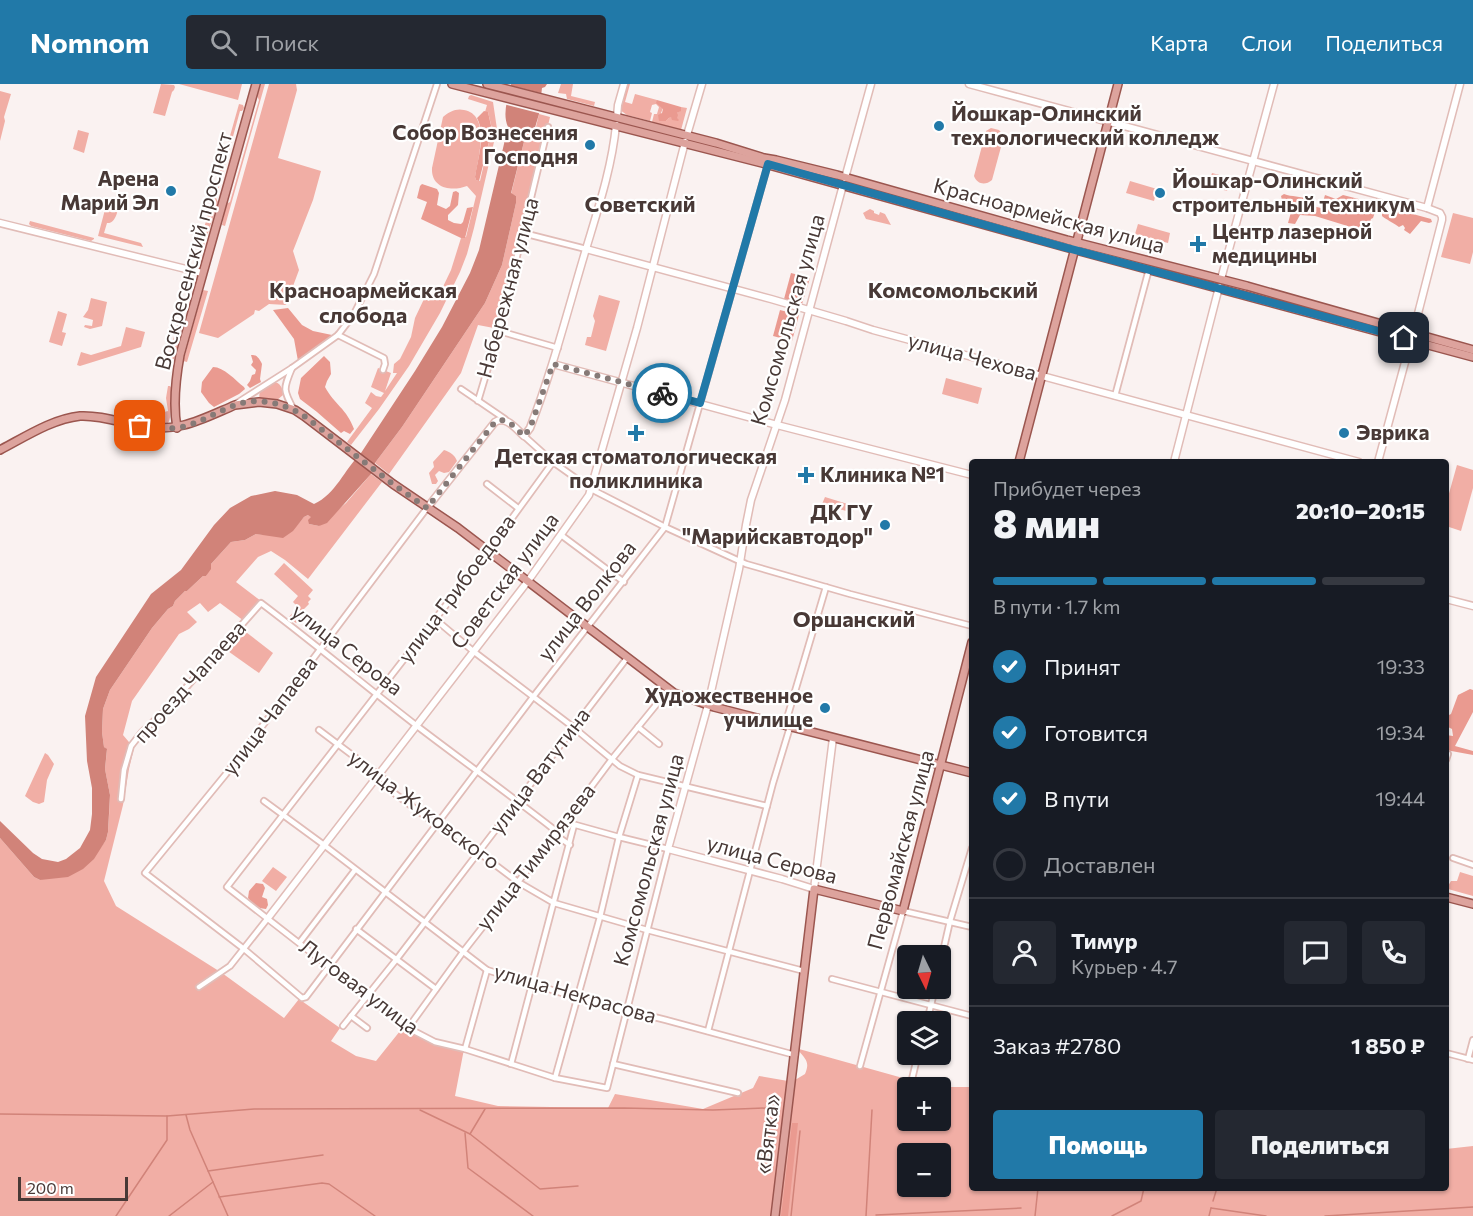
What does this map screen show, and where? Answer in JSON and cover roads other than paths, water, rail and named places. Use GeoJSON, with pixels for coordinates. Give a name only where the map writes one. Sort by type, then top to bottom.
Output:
{"type":"FeatureCollection","features":[{"type":"Feature","properties":{"kind":"main road","name":"Воскресенский проспект"},"geometry":{"type":"LineString","coordinates":[[177,428],[178,362],[256,84]]}},
{"type":"Feature","properties":{"kind":"main road"},"geometry":{"type":"LineString","coordinates":[[452,84],[561,112],[616,121]]}},
{"type":"Feature","properties":{"kind":"main road"},"geometry":{"type":"LineString","coordinates":[[488,84],[616,121]]}},
{"type":"Feature","properties":{"kind":"main road"},"geometry":{"type":"LineString","coordinates":[[1020,459],[1118,84]]}},
{"type":"Feature","properties":{"kind":"main road","name":"Красноармейская улица"},"geometry":{"type":"LineString","coordinates":[[616,121],[686,139],[730,147],[768,161],[1149,268],[1220,283]]}},
{"type":"Feature","properties":{"kind":"main road","name":"Красноармейская улица"},"geometry":{"type":"LineString","coordinates":[[1075,246],[1412,336],[1473,350]]}},
{"type":"Feature","properties":{"kind":"main road","name":"Красноармейская улица"},"geometry":{"type":"LineString","coordinates":[[1412,336],[1473,357]]}},
{"type":"Feature","properties":{"kind":"main road"},"geometry":{"type":"LineString","coordinates":[[0,450],[68,418],[101,417],[151,428],[177,428],[248,402],[268,402],[295,410],[393,484],[458,528],[669,689],[708,705],[969,772]]}},
{"type":"Feature","properties":{"kind":"main road","name":"Первомайская улица"},"geometry":{"type":"LineString","coordinates":[[903,911],[969,654]]}},
{"type":"Feature","properties":{"kind":"main road","name":"улица Серова"},"geometry":{"type":"LineString","coordinates":[[814,889],[903,911]]}},
{"type":"Feature","properties":{"kind":"main road","name":"«Вятка»"},"geometry":{"type":"LineString","coordinates":[[775,1216],[814,889]]}},
{"type":"Feature","properties":{"kind":"main road"},"geometry":{"type":"LineString","coordinates":[[1449,899],[1473,904]]}},
{"type":"Feature","properties":{"kind":"street"},"geometry":{"type":"LineString","coordinates":[[236,405],[338,335],[353,316],[374,274],[437,84]]}},
{"type":"Feature","properties":{"kind":"street"},"geometry":{"type":"LineString","coordinates":[[524,436],[530,428],[558,348],[608,169],[618,105],[624,84]]}},
{"type":"Feature","properties":{"kind":"street","name":"Советская улица"},"geometry":{"type":"LineString","coordinates":[[199,987],[227,969],[244,949],[528,581],[585,502],[591,489],[653,268],[702,84]]}},
{"type":"Feature","properties":{"kind":"street","name":"Комсомольская улица"},"geometry":{"type":"LineString","coordinates":[[607,1089],[668,849],[708,705],[751,500],[785,400],[871,84]]}},
{"type":"Feature","properties":{"kind":"street"},"geometry":{"type":"LineString","coordinates":[[969,84],[1440,213],[1442,220],[1379,459]]}},
{"type":"Feature","properties":{"kind":"street"},"geometry":{"type":"LineString","coordinates":[[1175,459],[1274,84]]}},
{"type":"Feature","properties":{"kind":"street"},"geometry":{"type":"LineString","coordinates":[[1426,208],[1460,84]]}},
{"type":"Feature","properties":{"kind":"street","name":"Набережная улица"},"geometry":{"type":"LineString","coordinates":[[478,401],[499,331],[548,127]]}},
{"type":"Feature","properties":{"kind":"street","name":"улица Волкова"},"geometry":{"type":"LineString","coordinates":[[244,949],[302,998],[306,997],[665,527],[768,161]]}},
{"type":"Feature","properties":{"kind":"street"},"geometry":{"type":"LineString","coordinates":[[0,223],[202,273]]}},
{"type":"Feature","properties":{"kind":"street"},"geometry":{"type":"LineString","coordinates":[[523,233],[586,249]]}},
{"type":"Feature","properties":{"kind":"street","name":"улица Чехова"},"geometry":{"type":"LineString","coordinates":[[586,249],[809,310],[873,330],[1348,459]]}},
{"type":"Feature","properties":{"kind":"street"},"geometry":{"type":"LineString","coordinates":[[1115,396],[1149,268]]}},
{"type":"Feature","properties":{"kind":"street"},"geometry":{"type":"LineString","coordinates":[[499,331],[558,348]]}},
{"type":"Feature","properties":{"kind":"street"},"geometry":{"type":"LineString","coordinates":[[338,335],[384,358],[383,370]]}},
{"type":"Feature","properties":{"kind":"street"},"geometry":{"type":"LineString","coordinates":[[553,364],[969,475]]}},
{"type":"Feature","properties":{"kind":"street"},"geometry":{"type":"LineString","coordinates":[[292,368],[285,389],[288,401],[295,410]]}},
{"type":"Feature","properties":{"kind":"street"},"geometry":{"type":"LineString","coordinates":[[461,389],[505,419],[553,462],[591,489],[665,527],[740,561],[826,587],[969,625]]}},
{"type":"Feature","properties":{"kind":"street","name":"улица Чапаева"},"geometry":{"type":"LineString","coordinates":[[244,949],[145,873],[226,774],[491,425],[499,419],[505,419]]}},
{"type":"Feature","properties":{"kind":"street","name":"улица Грибоедова"},"geometry":{"type":"LineString","coordinates":[[227,887],[488,551],[553,462]]}},
{"type":"Feature","properties":{"kind":"street"},"geometry":{"type":"LineString","coordinates":[[487,484],[518,508]]}},
{"type":"Feature","properties":{"kind":"street"},"geometry":{"type":"LineString","coordinates":[[561,535],[624,582]]}},
{"type":"Feature","properties":{"kind":"street"},"geometry":{"type":"LineString","coordinates":[[708,1031],[826,587]]}},
{"type":"Feature","properties":{"kind":"street"},"geometry":{"type":"LineString","coordinates":[[1449,600],[1473,606]]}},
{"type":"Feature","properties":{"kind":"street","name":"улица Серова"},"geometry":{"type":"LineString","coordinates":[[261,603],[416,725],[517,800],[570,845]]}},
{"type":"Feature","properties":{"kind":"street","name":"проезд Чапаева"},"geometry":{"type":"LineString","coordinates":[[121,800],[124,771],[131,746],[261,603]]}},
{"type":"Feature","properties":{"kind":"street"},"geometry":{"type":"LineString","coordinates":[[435,619],[620,766],[639,775],[767,806]]}},
{"type":"Feature","properties":{"kind":"street","name":"улица Ватутина"},"geometry":{"type":"LineString","coordinates":[[343,1026],[627,658]]}},
{"type":"Feature","properties":{"kind":"street","name":"улица Тимирязева"},"geometry":{"type":"LineString","coordinates":[[408,1028],[463,952],[669,689]]}},
{"type":"Feature","properties":{"kind":"street"},"geometry":{"type":"LineString","coordinates":[[638,727],[659,744]]}},
{"type":"Feature","properties":{"kind":"street","name":"улица Жуковского"},"geometry":{"type":"LineString","coordinates":[[319,730],[388,782],[390,790],[437,825],[446,827],[518,882],[554,903],[804,971]]}},
{"type":"Feature","properties":{"kind":"street"},"geometry":{"type":"LineString","coordinates":[[814,889],[832,738]]}},
{"type":"Feature","properties":{"kind":"street"},"geometry":{"type":"LineString","coordinates":[[555,1078],[639,775]]}},
{"type":"Feature","properties":{"kind":"street","name":"улица Некрасова"},"geometry":{"type":"LineString","coordinates":[[264,801],[487,970],[578,998],[627,1009],[795,1055]]}},
{"type":"Feature","properties":{"kind":"street","name":"улица Серова"},"geometry":{"type":"LineString","coordinates":[[565,822],[814,889]]}},
{"type":"Feature","properties":{"kind":"street"},"geometry":{"type":"LineString","coordinates":[[512,1064],[574,825]]}},
{"type":"Feature","properties":{"kind":"street"},"geometry":{"type":"LineString","coordinates":[[945,945],[969,858]]}},
{"type":"Feature","properties":{"kind":"street"},"geometry":{"type":"LineString","coordinates":[[1453,858],[1473,864]]}},
{"type":"Feature","properties":{"kind":"street"},"geometry":{"type":"LineString","coordinates":[[300,942],[356,870]]}},
{"type":"Feature","properties":{"kind":"street","name":"Луговая улица"},"geometry":{"type":"LineString","coordinates":[[227,887],[408,1028],[435,1042],[465,1048],[555,1078],[607,1089]]}},
{"type":"Feature","properties":{"kind":"street","name":"улица Серова"},"geometry":{"type":"LineString","coordinates":[[903,911],[969,926]]}},
{"type":"Feature","properties":{"kind":"street","name":"Первомайская улица"},"geometry":{"type":"LineString","coordinates":[[860,1066],[903,911]]}},
{"type":"Feature","properties":{"kind":"street"},"geometry":{"type":"LineString","coordinates":[[356,929],[436,989]]}},
{"type":"Feature","properties":{"kind":"street"},"geometry":{"type":"LineString","coordinates":[[465,1048],[487,970]]}},
{"type":"Feature","properties":{"kind":"street"},"geometry":{"type":"LineString","coordinates":[[832,980],[969,1015]]}},
{"type":"Feature","properties":{"kind":"street"},"geometry":{"type":"LineString","coordinates":[[930,1011],[933,999]]}},
{"type":"Feature","properties":{"kind":"street"},"geometry":{"type":"LineString","coordinates":[[351,1016],[367,1028]]}},
{"type":"Feature","properties":{"kind":"street"},"geometry":{"type":"LineString","coordinates":[[1449,1054],[1471,1059],[1473,1040]]}},
{"type":"Feature","properties":{"kind":"street"},"geometry":{"type":"LineString","coordinates":[[613,1064],[738,1093]]}},
{"type":"Feature","properties":{"kind":"waterway"},"geometry":{"type":"LineString","coordinates":[[0,1114],[167,1116],[254,1109],[624,1108],[713,1110],[766,1108]]}},
{"type":"Feature","properties":{"kind":"waterway"},"geometry":{"type":"LineString","coordinates":[[470,1134],[485,1109]]}},
{"type":"Feature","properties":{"kind":"waterway"},"geometry":{"type":"LineString","coordinates":[[420,1110],[470,1134],[540,1189],[578,1186]]}},
{"type":"Feature","properties":{"kind":"waterway"},"geometry":{"type":"LineString","coordinates":[[866,1216],[872,1110]]}},
{"type":"Feature","properties":{"kind":"waterway"},"geometry":{"type":"LineString","coordinates":[[186,1115],[190,1130],[228,1216]]}},
{"type":"Feature","properties":{"kind":"waterway"},"geometry":{"type":"LineString","coordinates":[[116,1216],[167,1140],[167,1116]]}},
{"type":"Feature","properties":{"kind":"waterway"},"geometry":{"type":"LineString","coordinates":[[791,1216],[800,1131]]}},
{"type":"Feature","properties":{"kind":"waterway"},"geometry":{"type":"LineString","coordinates":[[465,1133],[468,1168],[533,1216]]}},
{"type":"Feature","properties":{"kind":"waterway"},"geometry":{"type":"LineString","coordinates":[[208,1171],[323,1155]]}},
{"type":"Feature","properties":{"kind":"waterway"},"geometry":{"type":"LineString","coordinates":[[169,1216],[213,1182]]}},
{"type":"Feature","properties":{"kind":"waterway"},"geometry":{"type":"LineString","coordinates":[[219,1197],[322,1183],[329,1184],[375,1216]]}},
{"type":"Feature","properties":{"kind":"waterway"},"geometry":{"type":"LineString","coordinates":[[1035,1216],[1038,1191]]}},
{"type":"Feature","properties":{"kind":"waterway"},"geometry":{"type":"LineString","coordinates":[[1112,1216],[1141,1201],[1143,1191]]}},
{"type":"Feature","properties":{"kind":"waterway"},"geometry":{"type":"LineString","coordinates":[[1213,1201],[1216,1191]]}},
{"type":"Feature","properties":{"kind":"waterway"},"geometry":{"type":"LineString","coordinates":[[1325,1216],[1473,1207]]}},
{"type":"Feature","properties":{"kind":"waterway"},"geometry":{"type":"LineString","coordinates":[[876,1215],[1021,1208]]}},
{"type":"Feature","properties":{"kind":"waterway"},"geometry":{"type":"LineString","coordinates":[[1211,1208],[1266,1216]]}},
{"type":"Feature","properties":{"kind":"waterway"},"geometry":{"type":"LineString","coordinates":[[1209,1216],[1211,1208]]}},
{"type":"Feature","properties":{"kind":"place","name":"Йошкар-Олинский технологический колледж"},"geometry":{"type":"Point","coordinates":[939,126]}},
{"type":"Feature","properties":{"kind":"place","name":"Собор Вознесения Господня"},"geometry":{"type":"Point","coordinates":[590,145]}},
{"type":"Feature","properties":{"kind":"place","name":"Арена Марий Эл"},"geometry":{"type":"Point","coordinates":[171,191]}},
{"type":"Feature","properties":{"kind":"place","name":"Йошкар-Олинский строительный техникум"},"geometry":{"type":"Point","coordinates":[1160,193]}},
{"type":"Feature","properties":{"kind":"place","name":"Центр лазерной медицины"},"geometry":{"type":"Point","coordinates":[1198,244]}},
{"type":"Feature","properties":{"kind":"place","name":"Детская стоматологическая поликлиника"},"geometry":{"type":"Point","coordinates":[636,433]}},
{"type":"Feature","properties":{"kind":"place","name":"Эврика"},"geometry":{"type":"Point","coordinates":[1344,433]}},
{"type":"Feature","properties":{"kind":"place","name":"Клиника №1"},"geometry":{"type":"Point","coordinates":[806,475]}},
{"type":"Feature","properties":{"kind":"place","name":"ДК ГУ \"Марийскавтодор\""},"geometry":{"type":"Point","coordinates":[885,525]}},
{"type":"Feature","properties":{"kind":"place","name":"Художественное училище"},"geometry":{"type":"Point","coordinates":[825,708]}},
{"type":"Feature","properties":{"kind":"district","name":"Советский"},"geometry":{"type":"Point","coordinates":[640,204]}},
{"type":"Feature","properties":{"kind":"district","name":"Комсомольский"},"geometry":{"type":"Point","coordinates":[953,290]}},
{"type":"Feature","properties":{"kind":"district","name":"Красноармейская слобода"},"geometry":{"type":"Point","coordinates":[363,302]}},
{"type":"Feature","properties":{"kind":"district","name":"Оршанский"},"geometry":{"type":"Point","coordinates":[854,619]}}]}
